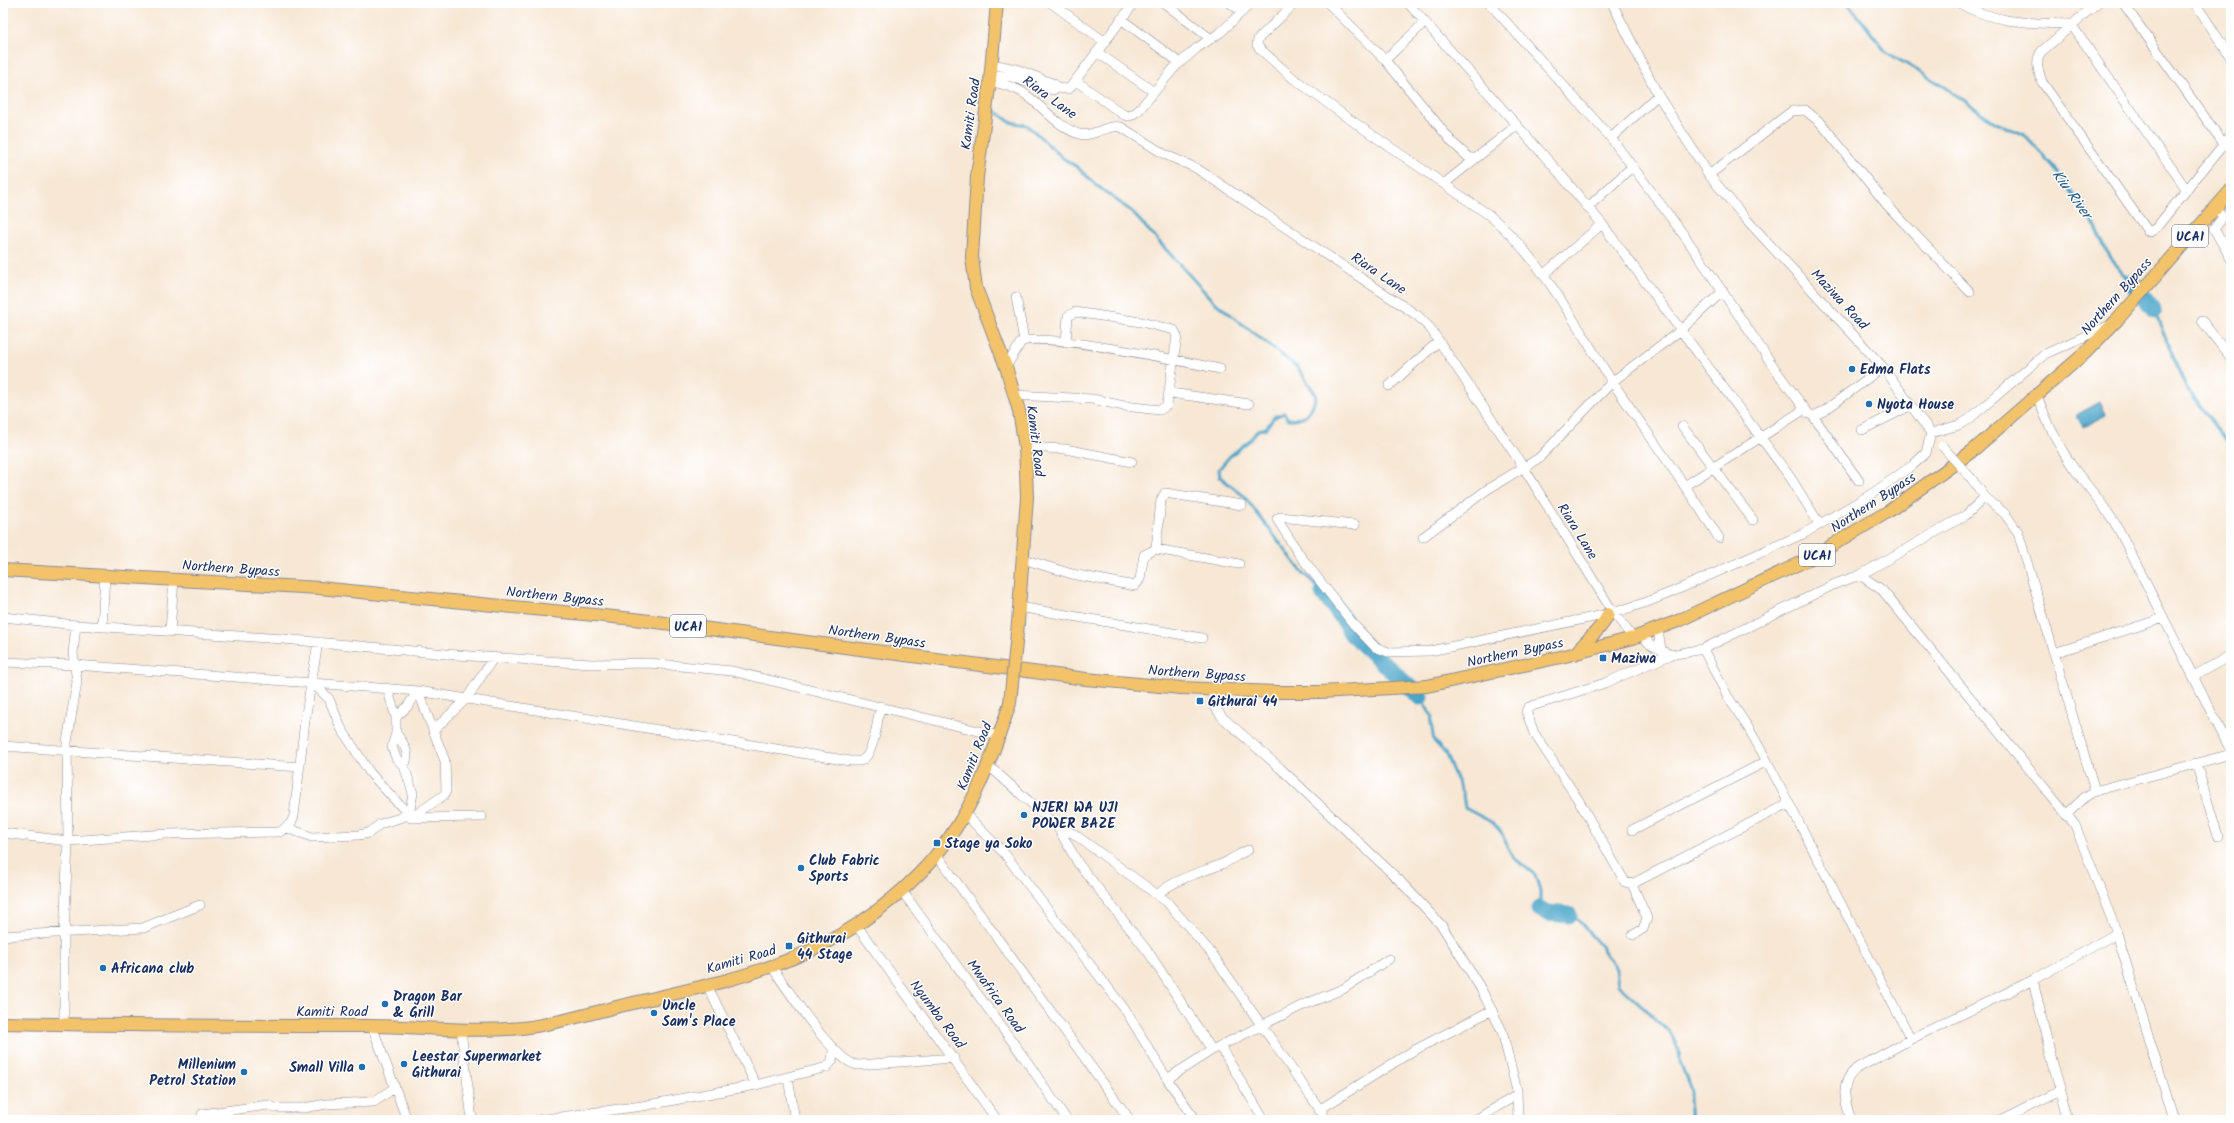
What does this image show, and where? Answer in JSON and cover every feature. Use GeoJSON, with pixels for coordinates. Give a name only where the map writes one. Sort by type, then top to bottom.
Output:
{"type":"FeatureCollection","features":[{"type":"Feature","properties":{"kind":"main road","name":"Kamiti Road"},"geometry":{"type":"LineString","coordinates":[[3,1023],[64,1025],[372,1026],[461,1030],[518,1028],[543,1025],[707,985],[772,967],[815,949],[857,926],[902,891],[936,854],[965,814],[989,766],[1010,703],[1018,623],[1027,497],[1025,447],[1014,395],[1006,367],[976,288],[972,269],[972,244],[977,177],[991,73],[998,3]]}},
{"type":"Feature","properties":{"kind":"main road","name":"Northern Bypass"},"geometry":{"type":"LineString","coordinates":[[3,570],[320,588],[634,619],[1086,679],[1214,690],[1282,692],[1427,686],[1575,654],[1637,637],[1743,592],[1811,558],[1842,540],[1935,479],[1971,452],[2037,396],[2114,323],[2231,190]]}},
{"type":"Feature","properties":{"kind":"main road"},"geometry":{"type":"LineString","coordinates":[[1575,654],[1586,640],[1603,624],[1611,613]]}},
{"type":"Feature","properties":{"kind":"street"},"geometry":{"type":"LineString","coordinates":[[1051,3],[1105,42]]}},
{"type":"Feature","properties":{"kind":"street"},"geometry":{"type":"LineString","coordinates":[[991,73],[1052,90],[1056,88],[1067,90],[1076,81],[1134,3]]}},
{"type":"Feature","properties":{"kind":"street"},"geometry":{"type":"LineString","coordinates":[[1164,3],[1211,39]]}},
{"type":"Feature","properties":{"kind":"street"},"geometry":{"type":"LineString","coordinates":[[1230,3],[1242,12]]}},
{"type":"Feature","properties":{"kind":"street"},"geometry":{"type":"LineString","coordinates":[[1076,81],[1127,117],[1138,111],[1180,63],[1197,48],[1211,39],[1251,3]]}},
{"type":"Feature","properties":{"kind":"street"},"geometry":{"type":"LineString","coordinates":[[1295,3],[1258,39],[1257,45],[1260,49],[1293,78],[1501,224],[1525,250],[1543,275],[1612,382],[1686,485],[1719,538]]}},
{"type":"Feature","properties":{"kind":"street"},"geometry":{"type":"LineString","coordinates":[[1328,3],[1385,60],[1452,142],[1466,156],[1474,160]]}},
{"type":"Feature","properties":{"kind":"street"},"geometry":{"type":"LineString","coordinates":[[1408,3],[1602,224],[1790,477],[1820,525]]}},
{"type":"Feature","properties":{"kind":"street"},"geometry":{"type":"LineString","coordinates":[[1490,3],[1612,138],[1723,291],[1780,376],[1805,409],[1813,416],[1859,482]]}},
{"type":"Feature","properties":{"kind":"street","name":"Maziwa Road"},"geometry":{"type":"LineString","coordinates":[[1612,3],[1658,96],[1709,175],[1746,219],[1883,367],[1931,433],[1971,478],[1985,497],[2005,514],[2018,532],[2095,791]]}},
{"type":"Feature","properties":{"kind":"street"},"geometry":{"type":"LineString","coordinates":[[1959,3],[1980,13],[2005,20],[2034,24],[2071,24]]}},
{"type":"Feature","properties":{"kind":"street"},"geometry":{"type":"LineString","coordinates":[[2097,3],[2071,24],[2041,52],[2037,59],[2038,71],[2042,82],[2147,230],[2150,232],[2156,228],[2231,136]]}},
{"type":"Feature","properties":{"kind":"street"},"geometry":{"type":"LineString","coordinates":[[2124,3],[2224,144]]}},
{"type":"Feature","properties":{"kind":"street"},"geometry":{"type":"LineString","coordinates":[[2195,3],[2231,58]]}},
{"type":"Feature","properties":{"kind":"street"},"geometry":{"type":"LineString","coordinates":[[1121,20],[1180,63]]}},
{"type":"Feature","properties":{"kind":"street"},"geometry":{"type":"LineString","coordinates":[[1385,60],[1425,22]]}},
{"type":"Feature","properties":{"kind":"street"},"geometry":{"type":"LineString","coordinates":[[2071,24],[2187,190]]}},
{"type":"Feature","properties":{"kind":"street"},"geometry":{"type":"LineString","coordinates":[[1097,52],[1154,92]]}},
{"type":"Feature","properties":{"kind":"street","name":"Riara Lane"},"geometry":{"type":"LineString","coordinates":[[991,73],[1021,91],[1063,124],[1078,133],[1084,135],[1113,126],[1121,127],[1164,154],[1208,175],[1418,316],[1438,341],[1524,468],[1611,613],[1637,637],[1670,655]]}},
{"type":"Feature","properties":{"kind":"street"},"geometry":{"type":"LineString","coordinates":[[1612,138],[1658,96]]}},
{"type":"Feature","properties":{"kind":"street"},"geometry":{"type":"LineString","coordinates":[[1709,175],[1792,111],[1805,110],[1821,124],[1887,205],[1970,292]]}},
{"type":"Feature","properties":{"kind":"street"},"geometry":{"type":"LineString","coordinates":[[1445,184],[1516,126]]}},
{"type":"Feature","properties":{"kind":"street"},"geometry":{"type":"LineString","coordinates":[[1588,207],[1633,166]]}},
{"type":"Feature","properties":{"kind":"street"},"geometry":{"type":"LineString","coordinates":[[2216,208],[2223,217],[2214,229],[2231,259]]}},
{"type":"Feature","properties":{"kind":"street"},"geometry":{"type":"LineString","coordinates":[[1543,275],[1602,224]]}},
{"type":"Feature","properties":{"kind":"street"},"geometry":{"type":"LineString","coordinates":[[1423,537],[1488,489],[1539,458],[1612,382],[1681,330],[1723,291]]}},
{"type":"Feature","properties":{"kind":"street"},"geometry":{"type":"LineString","coordinates":[[1016,297],[1024,340]]}},
{"type":"Feature","properties":{"kind":"street"},"geometry":{"type":"LineString","coordinates":[[1014,395],[1092,399],[1124,406],[1160,410],[1168,405],[1177,336],[1176,332],[1166,327],[1141,322],[1072,313],[1068,316],[1066,342]]}},
{"type":"Feature","properties":{"kind":"street"},"geometry":{"type":"LineString","coordinates":[[2202,321],[2231,358]]}},
{"type":"Feature","properties":{"kind":"street"},"geometry":{"type":"LineString","coordinates":[[1355,525],[1292,517],[1280,517],[1277,519],[1299,554],[1354,625],[1380,651],[1430,651],[1611,613],[1647,602],[1820,525],[1913,465],[1926,453],[1931,433],[1959,425],[1968,420],[2045,354],[2114,323]]}},
{"type":"Feature","properties":{"kind":"street"},"geometry":{"type":"LineString","coordinates":[[1006,367],[1018,346],[1024,340],[1066,342],[1174,359],[1220,369]]}},
{"type":"Feature","properties":{"kind":"street"},"geometry":{"type":"LineString","coordinates":[[1389,386],[1438,341]]}},
{"type":"Feature","properties":{"kind":"street"},"geometry":{"type":"LineString","coordinates":[[1813,416],[1824,411],[1883,367]]}},
{"type":"Feature","properties":{"kind":"street"},"geometry":{"type":"LineString","coordinates":[[1170,393],[1249,404]]}},
{"type":"Feature","properties":{"kind":"street"},"geometry":{"type":"LineString","coordinates":[[2037,396],[2052,429],[2075,469],[2105,506],[2119,530],[2231,752],[2095,791],[2085,797],[2066,815]]}},
{"type":"Feature","properties":{"kind":"street"},"geometry":{"type":"LineString","coordinates":[[1862,430],[1910,406]]}},
{"type":"Feature","properties":{"kind":"street"},"geometry":{"type":"LineString","coordinates":[[1686,485],[1805,409]]}},
{"type":"Feature","properties":{"kind":"street"},"geometry":{"type":"LineString","coordinates":[[1682,426],[1753,520]]}},
{"type":"Feature","properties":{"kind":"street"},"geometry":{"type":"LineString","coordinates":[[1025,447],[1065,449],[1132,462]]}},
{"type":"Feature","properties":{"kind":"street"},"geometry":{"type":"LineString","coordinates":[[1156,549],[1161,500],[1165,493],[1242,505]]}},
{"type":"Feature","properties":{"kind":"street"},"geometry":{"type":"LineString","coordinates":[[1789,803],[1632,884],[1625,882],[1579,800],[1534,733],[1526,711],[1529,706],[1605,683],[1670,655],[1703,649],[1835,584],[1860,575],[1966,515],[1985,497]]}},
{"type":"Feature","properties":{"kind":"street"},"geometry":{"type":"LineString","coordinates":[[1022,559],[1072,574],[1135,586],[1140,579],[1144,555],[1156,549],[1238,564]]}},
{"type":"Feature","properties":{"kind":"street"},"geometry":{"type":"LineString","coordinates":[[102,627],[105,575]]}},
{"type":"Feature","properties":{"kind":"street"},"geometry":{"type":"LineString","coordinates":[[1860,575],[1882,590],[2066,815],[2080,835],[2117,933],[2174,1120]]}},
{"type":"Feature","properties":{"kind":"street"},"geometry":{"type":"LineString","coordinates":[[170,631],[174,579]]}},
{"type":"Feature","properties":{"kind":"street"},"geometry":{"type":"LineString","coordinates":[[1019,607],[1202,638]]}},
{"type":"Feature","properties":{"kind":"street"},"geometry":{"type":"LineString","coordinates":[[3,617],[76,625],[318,642],[494,657],[592,664],[649,663],[732,672],[880,706],[999,736]]}},
{"type":"Feature","properties":{"kind":"street"},"geometry":{"type":"LineString","coordinates":[[2054,653],[2164,618]]}},
{"type":"Feature","properties":{"kind":"street"},"geometry":{"type":"LineString","coordinates":[[64,1025],[64,933],[68,841],[67,742],[77,682],[73,653],[76,625]]}},
{"type":"Feature","properties":{"kind":"street"},"geometry":{"type":"LineString","coordinates":[[1658,629],[1661,650]]}},
{"type":"Feature","properties":{"kind":"street"},"geometry":{"type":"LineString","coordinates":[[3,833],[68,841],[166,834],[280,832],[287,828],[294,816],[318,642]]}},
{"type":"Feature","properties":{"kind":"street"},"geometry":{"type":"LineString","coordinates":[[1703,649],[1728,697],[1749,729],[1767,761],[1910,1039]]}},
{"type":"Feature","properties":{"kind":"street"},"geometry":{"type":"LineString","coordinates":[[2194,676],[2231,655]]}},
{"type":"Feature","properties":{"kind":"street"},"geometry":{"type":"LineString","coordinates":[[433,731],[467,698],[494,657]]}},
{"type":"Feature","properties":{"kind":"street"},"geometry":{"type":"LineString","coordinates":[[3,662],[75,665],[418,691],[855,761],[860,761],[867,757],[871,749],[880,706]]}},
{"type":"Feature","properties":{"kind":"street"},"geometry":{"type":"LineString","coordinates":[[312,682],[329,699],[342,728],[370,773],[410,816],[482,816]]}},
{"type":"Feature","properties":{"kind":"street"},"geometry":{"type":"LineString","coordinates":[[387,688],[396,718],[396,734],[392,748],[396,758],[404,766],[413,793],[410,816]]}},
{"type":"Feature","properties":{"kind":"street"},"geometry":{"type":"LineString","coordinates":[[1214,690],[1213,704],[1222,717],[1280,768],[1400,880],[1442,926],[1492,1010],[1502,1031],[1511,1060],[1517,1095],[1518,1120]]}},
{"type":"Feature","properties":{"kind":"street"},"geometry":{"type":"LineString","coordinates":[[396,718],[407,707],[418,691]]}},
{"type":"Feature","properties":{"kind":"street"},"geometry":{"type":"LineString","coordinates":[[287,828],[312,837],[358,835],[369,832],[380,824],[410,816],[437,801],[446,791],[445,761],[418,691]]}},
{"type":"Feature","properties":{"kind":"street"},"geometry":{"type":"LineString","coordinates":[[3,746],[300,767]]}},
{"type":"Feature","properties":{"kind":"street"},"geometry":{"type":"LineString","coordinates":[[1632,830],[1767,761]]}},
{"type":"Feature","properties":{"kind":"street"},"geometry":{"type":"LineString","coordinates":[[2196,763],[2218,836]]}},
{"type":"Feature","properties":{"kind":"street"},"geometry":{"type":"LineString","coordinates":[[989,766],[1057,826],[1074,834],[1179,913],[1213,955],[1327,1120]]}},
{"type":"Feature","properties":{"kind":"street"},"geometry":{"type":"LineString","coordinates":[[965,814],[1004,853],[1126,1011],[1167,1079],[1196,1120]]}},
{"type":"Feature","properties":{"kind":"street"},"geometry":{"type":"LineString","coordinates":[[1057,826],[1078,863],[1149,953],[1216,1048],[1264,1120]]}},
{"type":"Feature","properties":{"kind":"street"},"geometry":{"type":"LineString","coordinates":[[1157,895],[1166,887],[1179,880],[1223,864],[1248,850]]}},
{"type":"Feature","properties":{"kind":"street"},"geometry":{"type":"LineString","coordinates":[[936,854],[1130,1120]]}},
{"type":"Feature","properties":{"kind":"street"},"geometry":{"type":"LineString","coordinates":[[1632,884],[1647,918],[1643,929],[1633,935]]}},
{"type":"Feature","properties":{"kind":"street","name":"Mwafrica Road"},"geometry":{"type":"LineString","coordinates":[[902,891],[1023,1056],[1067,1120]]}},
{"type":"Feature","properties":{"kind":"street"},"geometry":{"type":"LineString","coordinates":[[3,936],[143,928],[200,905]]}},
{"type":"Feature","properties":{"kind":"street","name":"Ngumba Road"},"geometry":{"type":"LineString","coordinates":[[857,926],[954,1058],[997,1120]]}},
{"type":"Feature","properties":{"kind":"street"},"geometry":{"type":"LineString","coordinates":[[1851,1120],[1845,1096],[1845,1086],[1850,1074],[1910,1039],[2033,980],[2117,933]]}},
{"type":"Feature","properties":{"kind":"street"},"geometry":{"type":"LineString","coordinates":[[1167,1079],[1216,1048],[1301,1006],[1343,989],[1389,959]]}},
{"type":"Feature","properties":{"kind":"street"},"geometry":{"type":"LineString","coordinates":[[772,967],[833,1050],[855,1065],[954,1058]]}},
{"type":"Feature","properties":{"kind":"street"},"geometry":{"type":"LineString","coordinates":[[2033,980],[2038,1009],[2069,1120]]}},
{"type":"Feature","properties":{"kind":"street"},"geometry":{"type":"LineString","coordinates":[[707,985],[756,1085]]}},
{"type":"Feature","properties":{"kind":"street"},"geometry":{"type":"LineString","coordinates":[[1320,1110],[1411,1052],[1492,1010]]}},
{"type":"Feature","properties":{"kind":"street"},"geometry":{"type":"LineString","coordinates":[[372,1026],[407,1120]]}},
{"type":"Feature","properties":{"kind":"street"},"geometry":{"type":"LineString","coordinates":[[461,1030],[472,1120]]}},
{"type":"Feature","properties":{"kind":"street"},"geometry":{"type":"LineString","coordinates":[[540,1120],[642,1106],[788,1078],[828,1067],[832,1061],[833,1050]]}},
{"type":"Feature","properties":{"kind":"street"},"geometry":{"type":"LineString","coordinates":[[788,1078],[795,1120]]}},
{"type":"Feature","properties":{"kind":"street"},"geometry":{"type":"LineString","coordinates":[[202,1114],[268,1105],[275,1108],[304,1108],[326,1104],[374,1102],[394,1088]]}},
{"type":"Feature","properties":{"kind":"street"},"geometry":{"type":"LineString","coordinates":[[2000,1120],[2060,1090]]}},
{"type":"Feature","properties":{"kind":"street"},"geometry":{"type":"LineString","coordinates":[[1475,1120],[1517,1095]]}},
{"type":"Feature","properties":{"kind":"water"},"geometry":{"type":"Polygon","coordinates":[[[2100,402],[2106,415],[2083,427],[2076,415],[2100,402]]]}},
{"type":"Feature","properties":{"kind":"waterway","name":"Kiu River"},"geometry":{"type":"LineString","coordinates":[[1848,3],[1886,52],[1945,87],[1996,123],[2023,134],[2053,166],[2090,217],[2110,258],[2132,283]]}},
{"type":"Feature","properties":{"kind":"waterway"},"geometry":{"type":"LineString","coordinates":[[994,110],[1010,122],[1027,125],[1064,159],[1077,167],[1096,185],[1131,211],[1212,300],[1298,368],[1316,395],[1307,414],[1294,419],[1288,419],[1284,413],[1274,417],[1266,428],[1258,430],[1250,440],[1230,456],[1219,469],[1220,477],[1244,496],[1299,568],[1323,593]]}},
{"type":"Feature","properties":{"kind":"waterway","name":"Kiu River"},"geometry":{"type":"LineString","coordinates":[[2132,283],[2154,310]]}},
{"type":"Feature","properties":{"kind":"waterway","name":"Kiu River"},"geometry":{"type":"LineString","coordinates":[[2154,310],[2186,388],[2231,446]]}},
{"type":"Feature","properties":{"kind":"waterway"},"geometry":{"type":"LineString","coordinates":[[1323,593],[1345,621],[1351,633],[1420,697]]}},
{"type":"Feature","properties":{"kind":"waterway"},"geometry":{"type":"LineString","coordinates":[[1420,697],[1432,716],[1431,723],[1434,741],[1445,753],[1463,795],[1465,808],[1493,823],[1501,832],[1514,858],[1535,875],[1540,890],[1540,909]]}},
{"type":"Feature","properties":{"kind":"waterway"},"geometry":{"type":"LineString","coordinates":[[1540,909],[1548,913],[1569,915]]}},
{"type":"Feature","properties":{"kind":"waterway"},"geometry":{"type":"LineString","coordinates":[[1569,915],[1578,920],[1600,945],[1616,969],[1618,985],[1669,1031],[1679,1050],[1680,1062],[1691,1090],[1689,1102],[1691,1120]]}},
{"type":"Feature","properties":{"kind":"place","name":"Edma Flats"},"geometry":{"type":"Point","coordinates":[1852,369]}},
{"type":"Feature","properties":{"kind":"place","name":"Nyota House"},"geometry":{"type":"Point","coordinates":[1869,404]}},
{"type":"Feature","properties":{"kind":"place","name":"Maziwa"},"geometry":{"type":"Point","coordinates":[1603,658]}},
{"type":"Feature","properties":{"kind":"place","name":"Githurai 44"},"geometry":{"type":"Point","coordinates":[1200,701]}},
{"type":"Feature","properties":{"kind":"place","name":"NJERI WA UJI POWER BAZE"},"geometry":{"type":"Point","coordinates":[1024,815]}},
{"type":"Feature","properties":{"kind":"place","name":"Stage ya Soko"},"geometry":{"type":"Point","coordinates":[937,843]}},
{"type":"Feature","properties":{"kind":"place","name":"Club Fabric Sports"},"geometry":{"type":"Point","coordinates":[801,868]}},
{"type":"Feature","properties":{"kind":"place","name":"Githurai 44 Stage"},"geometry":{"type":"Point","coordinates":[789,946]}},
{"type":"Feature","properties":{"kind":"place","name":"Africana club"},"geometry":{"type":"Point","coordinates":[103,968]}},
{"type":"Feature","properties":{"kind":"place","name":"Dragon Bar & Grill"},"geometry":{"type":"Point","coordinates":[385,1004]}},
{"type":"Feature","properties":{"kind":"place","name":"Uncle Sam's Place"},"geometry":{"type":"Point","coordinates":[654,1013]}},
{"type":"Feature","properties":{"kind":"place","name":"Leestar Supermarket Githurai"},"geometry":{"type":"Point","coordinates":[404,1064]}},
{"type":"Feature","properties":{"kind":"place","name":"Small Villa"},"geometry":{"type":"Point","coordinates":[362,1067]}},
{"type":"Feature","properties":{"kind":"place","name":"Millenium Petrol Station"},"geometry":{"type":"Point","coordinates":[244,1072]}}]}
